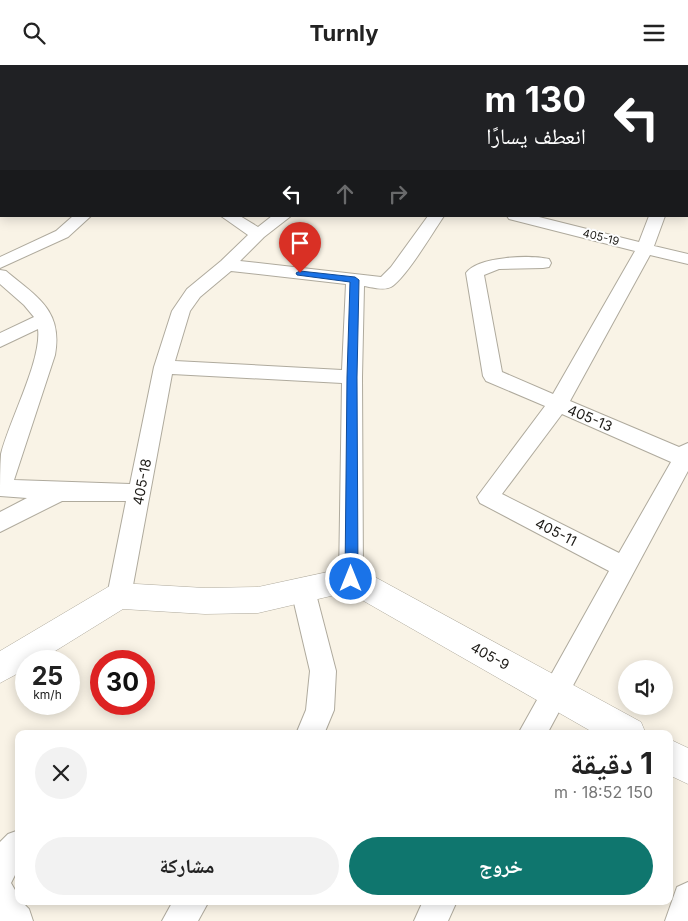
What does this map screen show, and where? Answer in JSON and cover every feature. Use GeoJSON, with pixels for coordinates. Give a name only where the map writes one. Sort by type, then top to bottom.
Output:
{"type":"FeatureCollection","features":[{"type":"Feature","properties":{"kind":"street"},"geometry":{"type":"LineString","coordinates":[[0,263],[62,234],[81,217]]}},
{"type":"Feature","properties":{"kind":"street"},"geometry":{"type":"LineString","coordinates":[[230,217],[258,234]]}},
{"type":"Feature","properties":{"kind":"street","name":"405-18"},"geometry":{"type":"LineString","coordinates":[[119,596],[164,367],[181,311],[194,293],[227,265],[258,234],[282,217]]}},
{"type":"Feature","properties":{"kind":"street"},"geometry":{"type":"LineString","coordinates":[[227,265],[385,283],[391,279],[435,217]]}},
{"type":"Feature","properties":{"kind":"street","name":"405-19"},"geometry":{"type":"LineString","coordinates":[[524,217],[560,221],[645,248],[688,259]]}},
{"type":"Feature","properties":{"kind":"street"},"geometry":{"type":"LineString","coordinates":[[558,404],[645,248],[657,217]]}},
{"type":"Feature","properties":{"kind":"street","name":"405-13"},"geometry":{"type":"LineString","coordinates":[[543,263],[485,266],[475,273],[493,376],[687,457]]}},
{"type":"Feature","properties":{"kind":"street"},"geometry":{"type":"LineString","coordinates":[[0,275],[37,308],[44,319],[48,335],[45,355],[0,488],[60,492],[139,493]]}},
{"type":"Feature","properties":{"kind":"street"},"geometry":{"type":"LineString","coordinates":[[0,668],[119,596],[234,601],[258,599],[351,579],[352,377],[355,280]]}},
{"type":"Feature","properties":{"kind":"street"},"geometry":{"type":"LineString","coordinates":[[0,341],[44,319]]}},
{"type":"Feature","properties":{"kind":"street"},"geometry":{"type":"LineString","coordinates":[[164,367],[352,377]]}},
{"type":"Feature","properties":{"kind":"street","name":"405-11"},"geometry":{"type":"LineString","coordinates":[[558,404],[488,497],[624,567]]}},
{"type":"Feature","properties":{"kind":"street"},"geometry":{"type":"LineString","coordinates":[[534,730],[687,457]]}},
{"type":"Feature","properties":{"kind":"street"},"geometry":{"type":"LineString","coordinates":[[0,523],[60,492]]}},
{"type":"Feature","properties":{"kind":"street","name":"405-9"},"geometry":{"type":"LineString","coordinates":[[351,579],[622,730]]}},
{"type":"Feature","properties":{"kind":"street"},"geometry":{"type":"LineString","coordinates":[[302,590],[323,671],[320,710],[312,730]]}},
{"type":"Feature","properties":{"kind":"street"},"geometry":{"type":"LineString","coordinates":[[673,758],[688,767]]}},
{"type":"Feature","properties":{"kind":"street"},"geometry":{"type":"LineString","coordinates":[[0,872],[1,863],[15,849]]}},
{"type":"Feature","properties":{"kind":"street"},"geometry":{"type":"LineString","coordinates":[[0,894],[9,912],[17,921]]}},
{"type":"Feature","properties":{"kind":"street"},"geometry":{"type":"LineString","coordinates":[[681,921],[688,898]]}},
{"type":"Feature","properties":{"kind":"street"},"geometry":{"type":"LineString","coordinates":[[178,921],[190,905]]}},
{"type":"Feature","properties":{"kind":"street"},"geometry":{"type":"LineString","coordinates":[[430,921],[439,905]]}},
{"type":"Feature","properties":{"kind":"route"},"geometry":{"type":"LineString","coordinates":[[300,273],[355,280],[352,377],[351,579]]}}]}
